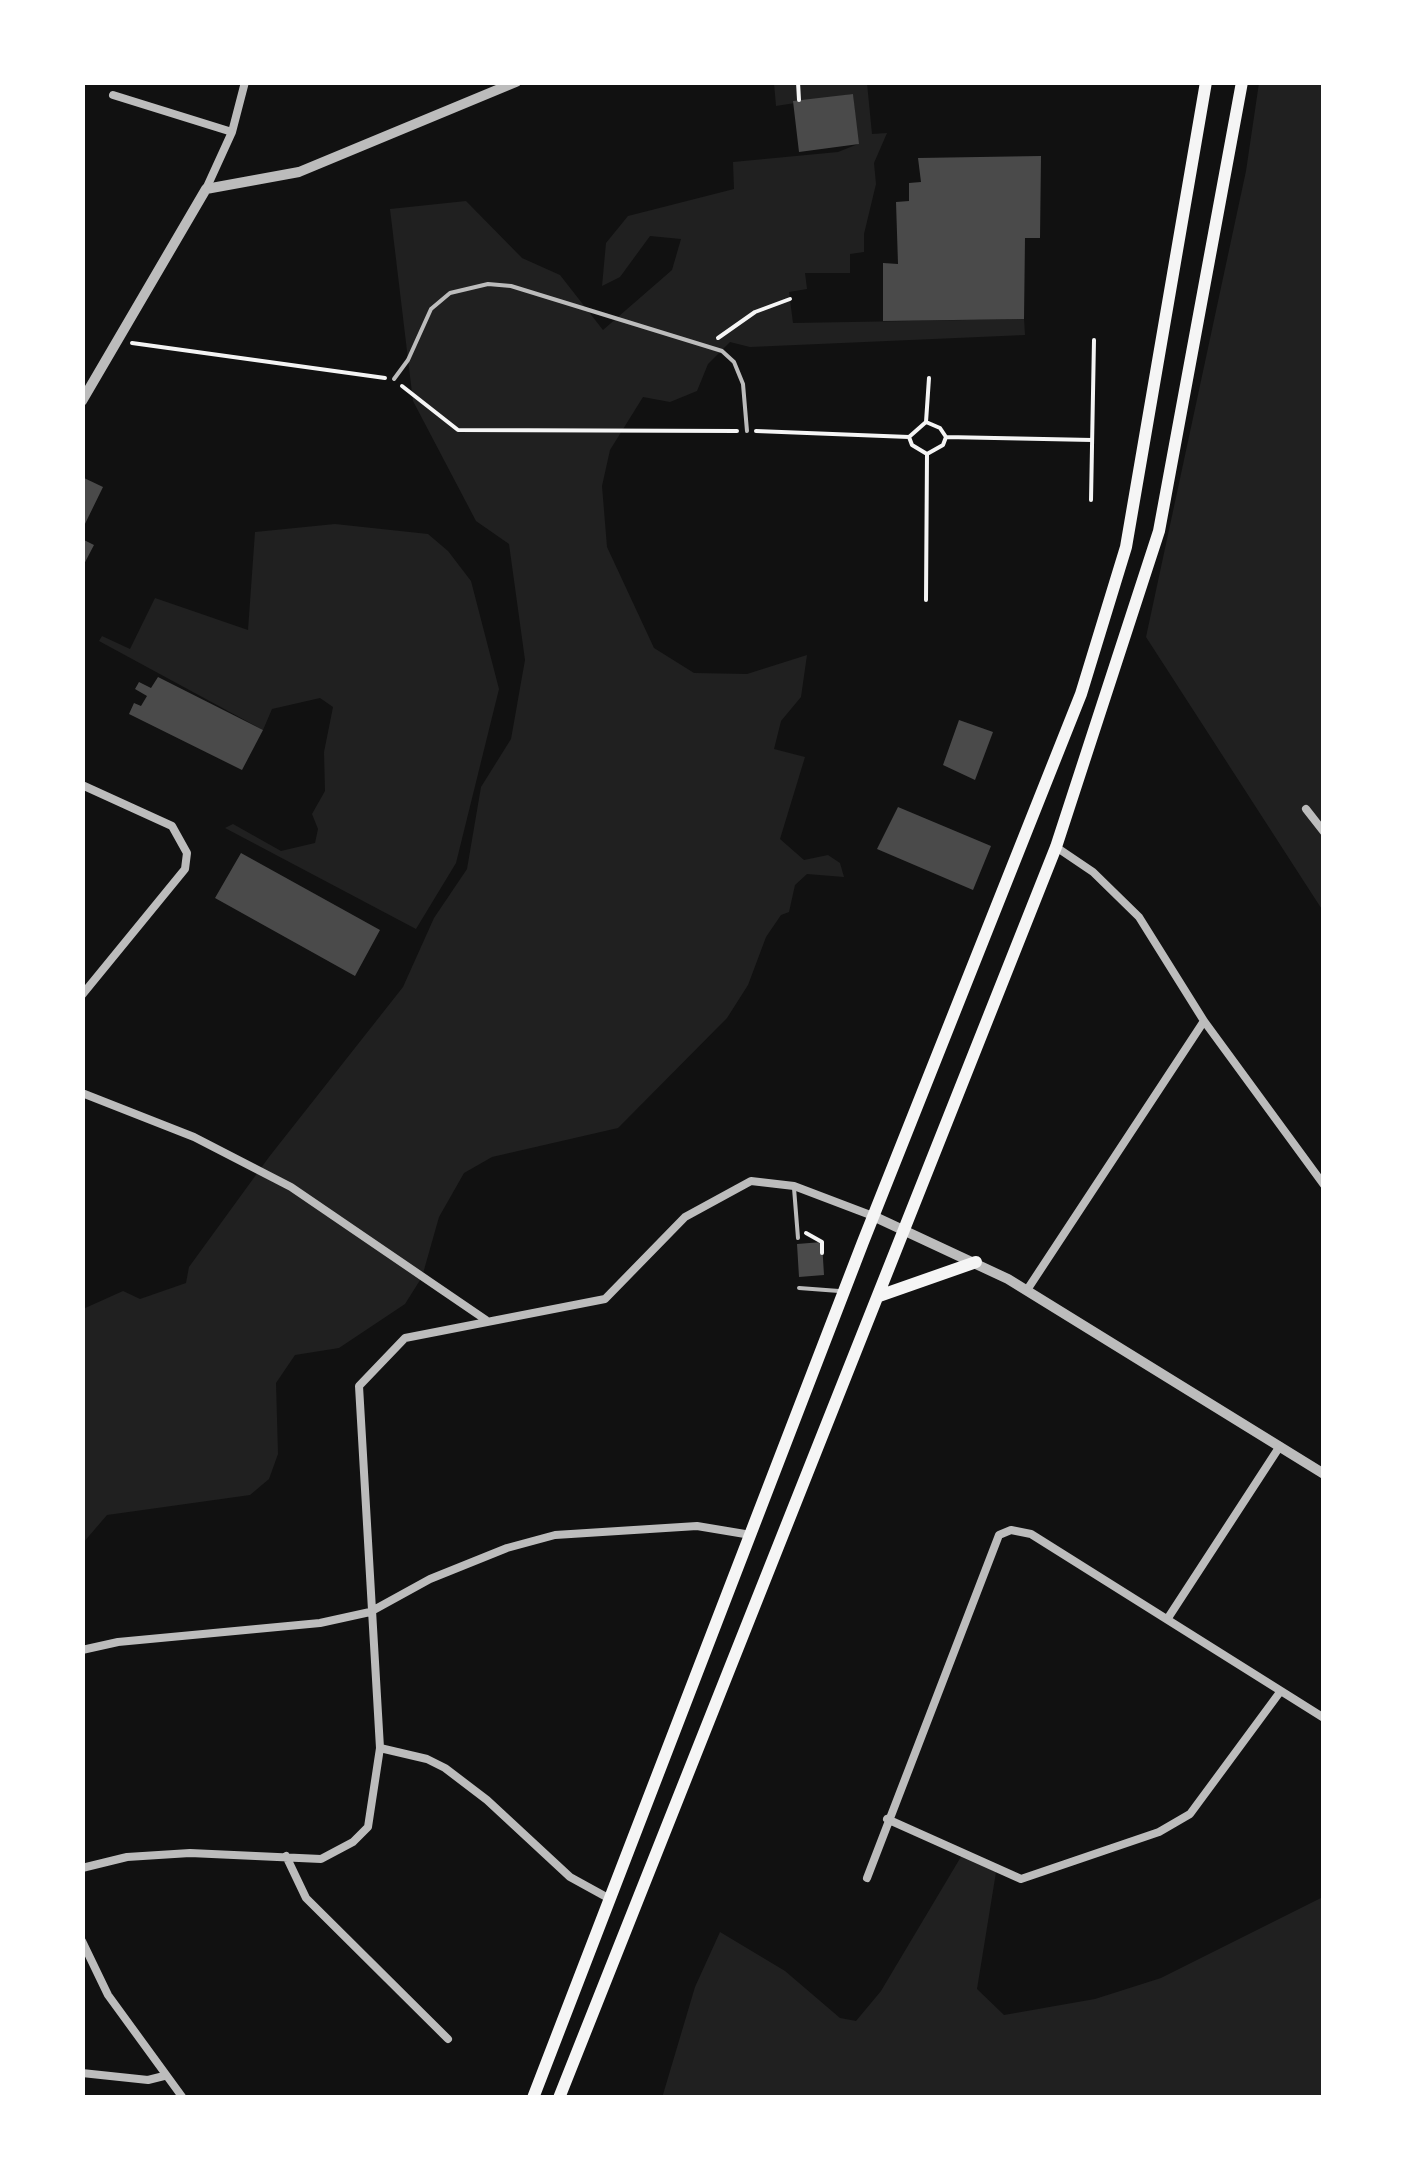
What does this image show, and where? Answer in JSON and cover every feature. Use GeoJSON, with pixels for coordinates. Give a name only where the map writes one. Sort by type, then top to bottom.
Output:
{"type":"FeatureCollection","features":[{"type":"Feature","properties":{"kind":"main road"},"geometry":{"type":"LineString","coordinates":[[533,2098],[844,1292],[1081,694],[1126,547],[1206,82]]}},
{"type":"Feature","properties":{"kind":"main road"},"geometry":{"type":"LineString","coordinates":[[559,2098],[1056,847],[1159,530],[1242,82]]}},
{"type":"Feature","properties":{"kind":"main road"},"geometry":{"type":"LineString","coordinates":[[879,1296],[976,1262]]}},
{"type":"Feature","properties":{"kind":"street"},"geometry":{"type":"LineString","coordinates":[[82,400],[206,189],[232,132],[245,82]]}},
{"type":"Feature","properties":{"kind":"street"},"geometry":{"type":"LineString","coordinates":[[206,189],[299,172],[516,82]]}},
{"type":"Feature","properties":{"kind":"street"},"geometry":{"type":"LineString","coordinates":[[112,95],[232,132]]}},
{"type":"Feature","properties":{"kind":"street"},"geometry":{"type":"LineString","coordinates":[[82,784],[172,826],[185,844],[185,869],[82,995]]}},
{"type":"Feature","properties":{"kind":"street"},"geometry":{"type":"LineString","coordinates":[[1306,809],[1324,832]]}},
{"type":"Feature","properties":{"kind":"street"},"geometry":{"type":"LineString","coordinates":[[1056,847],[1122,898],[1154,938],[1204,1021],[1324,1185]]}},
{"type":"Feature","properties":{"kind":"street"},"geometry":{"type":"LineString","coordinates":[[1028,1290],[1204,1021]]}},
{"type":"Feature","properties":{"kind":"street"},"geometry":{"type":"LineString","coordinates":[[82,1094],[194,1138],[291,1188],[486,1320]]}},
{"type":"Feature","properties":{"kind":"street"},"geometry":{"type":"LineString","coordinates":[[82,1868],[127,1857],[190,1852],[321,1859],[353,1842],[368,1828],[380,1748],[358,1386],[404,1338],[605,1299],[685,1217],[750,1182],[794,1186],[905,1228],[976,1262],[1028,1290],[1324,1474]]}},
{"type":"Feature","properties":{"kind":"street"},"geometry":{"type":"LineString","coordinates":[[1168,1618],[1280,1446]]}},
{"type":"Feature","properties":{"kind":"street"},"geometry":{"type":"LineString","coordinates":[[82,1650],[118,1642],[320,1623],[370,1612],[430,1579],[507,1548],[555,1535],[684,1526],[732,1528],[751,1535]]}},
{"type":"Feature","properties":{"kind":"street"},"geometry":{"type":"LineString","coordinates":[[866,1878],[998,1535],[1020,1530],[1030,1534],[1324,1718]]}},
{"type":"Feature","properties":{"kind":"street"},"geometry":{"type":"LineString","coordinates":[[887,1820],[1020,1879],[1181,1820],[1280,1692]]}},
{"type":"Feature","properties":{"kind":"street"},"geometry":{"type":"LineString","coordinates":[[380,1748],[427,1758],[445,1768],[487,1800],[570,1877],[612,1899]]}},
{"type":"Feature","properties":{"kind":"street"},"geometry":{"type":"LineString","coordinates":[[286,1856],[306,1898],[448,2039]]}},
{"type":"Feature","properties":{"kind":"street"},"geometry":{"type":"LineString","coordinates":[[82,1942],[108,1995],[183,2098]]}},
{"type":"Feature","properties":{"kind":"street"},"geometry":{"type":"LineString","coordinates":[[82,2073],[148,2080],[164,2076]]}},
{"type":"Feature","properties":{"kind":"lane"},"geometry":{"type":"LineString","coordinates":[[394,379],[408,360],[431,309],[450,293],[488,284],[511,286],[704,343],[734,362],[743,384],[747,430]]}},
{"type":"Feature","properties":{"kind":"lane"},"geometry":{"type":"LineString","coordinates":[[794,1186],[798,1238]]}},
{"type":"Feature","properties":{"kind":"lane"},"geometry":{"type":"LineString","coordinates":[[799,1288],[827,1287],[844,1292]]}},
{"type":"Feature","properties":{"kind":"path"},"geometry":{"type":"LineString","coordinates":[[798,82],[799,100]]}},
{"type":"Feature","properties":{"kind":"path"},"geometry":{"type":"LineString","coordinates":[[704,343],[723,336],[755,312],[790,299]]}},
{"type":"Feature","properties":{"kind":"path"},"geometry":{"type":"LineString","coordinates":[[1091,500],[1094,340]]}},
{"type":"Feature","properties":{"kind":"path"},"geometry":{"type":"LineString","coordinates":[[117,341],[394,379],[458,430],[747,430],[910,437],[926,422],[929,378]]}},
{"type":"Feature","properties":{"kind":"path"},"geometry":{"type":"LineString","coordinates":[[926,422],[940,428],[946,437]]}},
{"type":"Feature","properties":{"kind":"path"},"geometry":{"type":"LineString","coordinates":[[910,437],[912,445],[927,454]]}},
{"type":"Feature","properties":{"kind":"path"},"geometry":{"type":"LineString","coordinates":[[946,437],[1092,440]]}},
{"type":"Feature","properties":{"kind":"path"},"geometry":{"type":"LineString","coordinates":[[927,454],[943,444],[946,437]]}},
{"type":"Feature","properties":{"kind":"path"},"geometry":{"type":"LineString","coordinates":[[926,600],[927,454]]}},
{"type":"Feature","properties":{"kind":"path"},"geometry":{"type":"LineString","coordinates":[[810,1233],[822,1242],[822,1253]]}},
{"type":"Feature","properties":{"kind":"shaded area"},"geometry":{"type":"Polygon","coordinates":[[[774,83],[867,83],[872,134],[887,133],[874,163],[876,184],[864,234],[864,252],[850,254],[850,273],[805,273],[807,289],[789,292],[793,323],[1024,319],[1025,335],[750,347],[730,342],[708,364],[697,391],[670,402],[643,397],[610,450],[602,486],[607,547],[654,648],[694,673],[747,674],[807,655],[801,697],[781,721],[774,749],[805,757],[780,839],[804,860],[828,855],[840,863],[844,877],[807,874],[795,885],[789,912],[781,915],[766,937],[748,985],[727,1018],[618,1128],[492,1157],[464,1173],[439,1217],[422,1277],[405,1304],[339,1348],[295,1355],[276,1383],[278,1454],[269,1479],[250,1495],[107,1515],[83,1543],[83,1309],[123,1291],[140,1299],[186,1283],[189,1267],[269,1157],[403,987],[434,918],[467,869],[481,787],[511,739],[525,660],[509,544],[476,521],[413,401],[390,209],[466,201],[522,258],[560,275],[603,330],[672,270],[681,239],[650,236],[620,277],[602,286],[606,243],[628,216],[734,189],[733,162],[838,152],[858,144],[853,94],[776,106],[774,83]]]}},
{"type":"Feature","properties":{"kind":"shaded area"},"geometry":{"type":"Polygon","coordinates":[[[1259,83],[1323,83],[1323,911],[1146,637],[1246,171],[1259,83]]]}},
{"type":"Feature","properties":{"kind":"shaded area"},"geometry":{"type":"Polygon","coordinates":[[[335,524],[428,534],[448,551],[471,581],[499,689],[456,863],[416,929],[225,828],[233,824],[281,851],[315,843],[318,829],[312,814],[325,791],[324,752],[333,707],[320,698],[272,709],[263,730],[99,641],[102,636],[130,649],[155,598],[248,630],[255,532],[335,524]]]}},
{"type":"Feature","properties":{"kind":"shaded area"},"geometry":{"type":"Polygon","coordinates":[[[965,1850],[997,1866],[977,1989],[1004,2015],[1095,1999],[1161,1978],[1323,1897],[1323,2097],[662,2098],[695,1987],[720,1932],[785,1971],[840,2018],[856,2021],[881,1991],[965,1850]]]}},
{"type":"Feature","properties":{"kind":"building"},"geometry":{"type":"Polygon","coordinates":[[[853,94],[859,144],[799,152],[793,101],[853,94]]]}},
{"type":"Feature","properties":{"kind":"building"},"geometry":{"type":"Polygon","coordinates":[[[1041,156],[1040,238],[1025,238],[1024,319],[883,321],[883,263],[898,264],[896,202],[909,201],[909,183],[921,182],[918,158],[1041,156]]]}},
{"type":"Feature","properties":{"kind":"building"},"geometry":{"type":"Polygon","coordinates":[[[82,477],[103,487],[82,530],[82,477]]]}},
{"type":"Feature","properties":{"kind":"building"},"geometry":{"type":"Polygon","coordinates":[[[82,539],[94,545],[82,568],[82,539]]]}},
{"type":"Feature","properties":{"kind":"building"},"geometry":{"type":"Polygon","coordinates":[[[158,677],[263,730],[242,770],[129,714],[134,703],[141,706],[147,696],[135,689],[139,682],[151,688],[158,677]]]}},
{"type":"Feature","properties":{"kind":"building"},"geometry":{"type":"Polygon","coordinates":[[[959,720],[993,732],[975,780],[943,765],[959,720]]]}},
{"type":"Feature","properties":{"kind":"building"},"geometry":{"type":"Polygon","coordinates":[[[898,807],[991,846],[973,890],[877,849],[898,807]]]}},
{"type":"Feature","properties":{"kind":"building"},"geometry":{"type":"Polygon","coordinates":[[[241,853],[380,930],[355,976],[215,898],[241,853]]]}},
{"type":"Feature","properties":{"kind":"building"},"geometry":{"type":"Polygon","coordinates":[[[822,1242],[824,1275],[799,1277],[797,1244],[822,1242]]]}}]}
